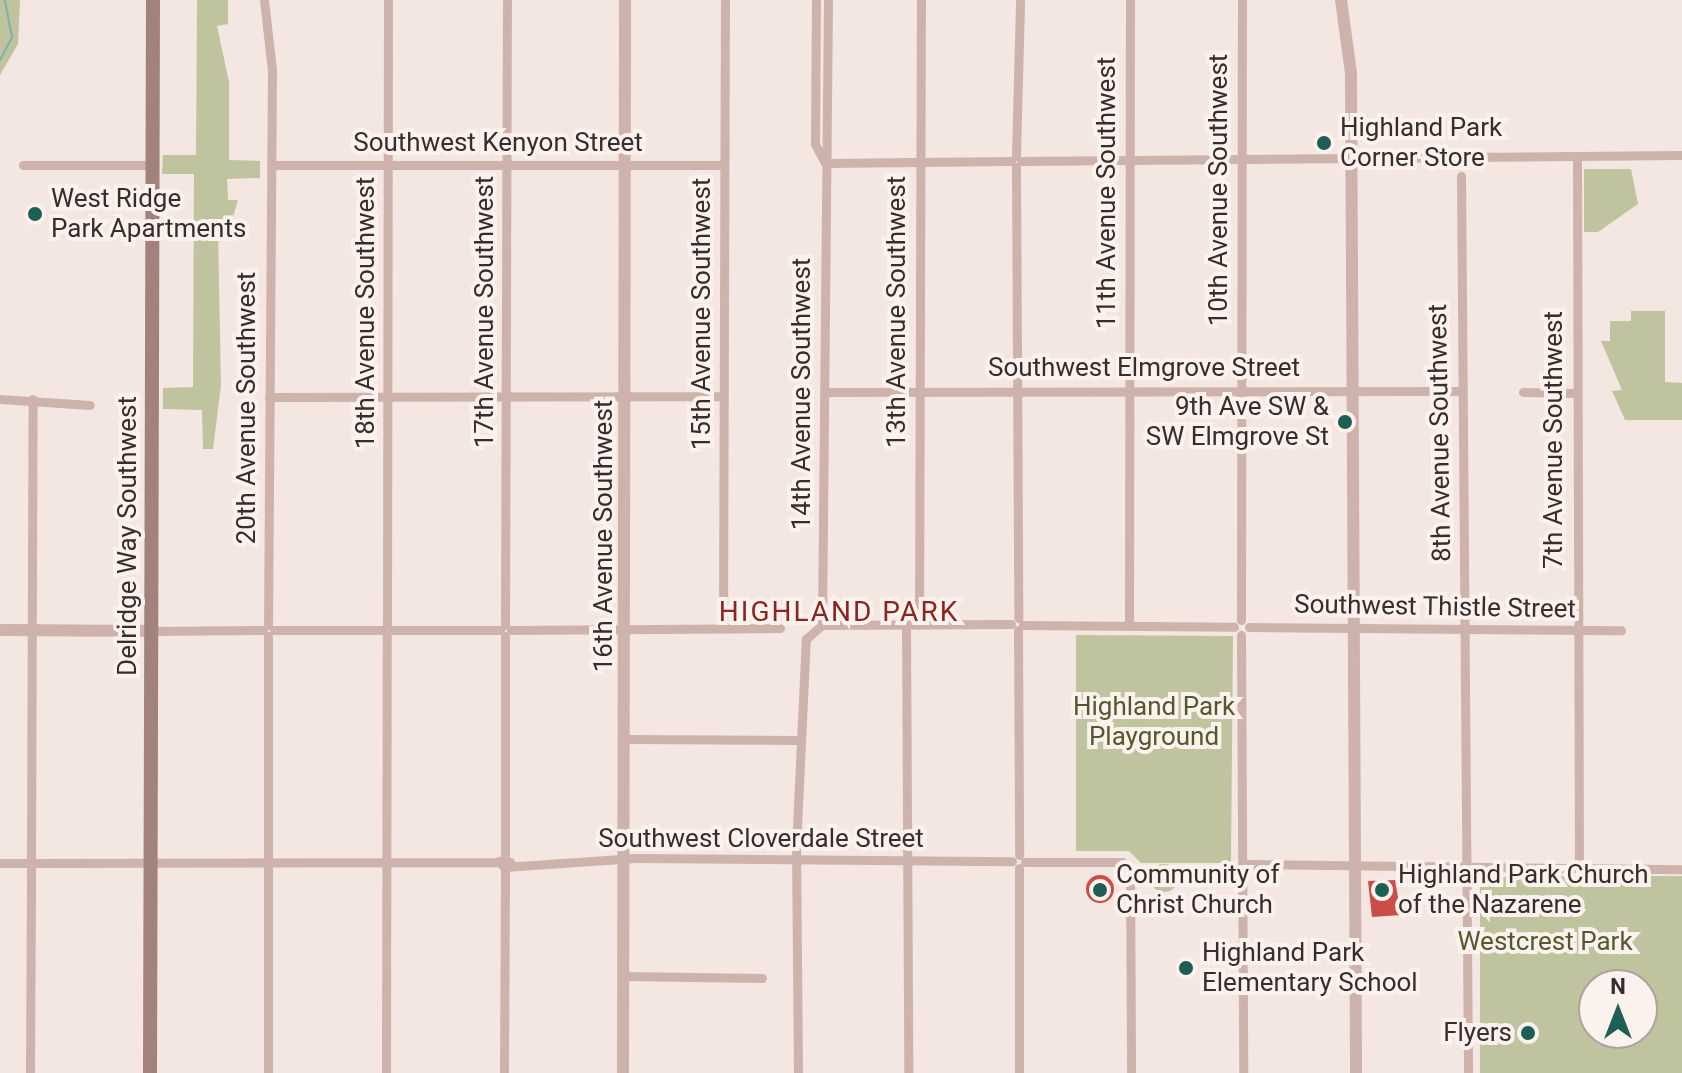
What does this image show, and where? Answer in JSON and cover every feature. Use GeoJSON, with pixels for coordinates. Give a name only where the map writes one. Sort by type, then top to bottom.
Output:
{"type":"FeatureCollection","features":[{"type":"Feature","properties":{"kind":"main road","name":"Delridge Way Southwest"},"geometry":{"type":"LineString","coordinates":[[150,1073],[153,0]]}},
{"type":"Feature","properties":{"kind":"street","name":"20th Avenue Southwest"},"geometry":{"type":"LineString","coordinates":[[264,0],[271,165],[268,1073]]}},
{"type":"Feature","properties":{"kind":"street","name":"18th Avenue Southwest"},"geometry":{"type":"LineString","coordinates":[[386,1073],[388,0]]}},
{"type":"Feature","properties":{"kind":"street","name":"17th Avenue Southwest"},"geometry":{"type":"LineString","coordinates":[[504,1073],[507,0]]}},
{"type":"Feature","properties":{"kind":"street","name":"16th Avenue Southwest"},"geometry":{"type":"LineString","coordinates":[[623,1073],[627,397],[625,0]]}},
{"type":"Feature","properties":{"kind":"street","name":"15th Avenue Southwest"},"geometry":{"type":"LineString","coordinates":[[723,628],[725,0]]}},
{"type":"Feature","properties":{"kind":"street","name":"14th Avenue Southwest"},"geometry":{"type":"LineString","coordinates":[[816,0],[815,144],[825,163]]}},
{"type":"Feature","properties":{"kind":"street","name":"14th Avenue Southwest"},"geometry":{"type":"LineString","coordinates":[[822,625],[828,0]]}},
{"type":"Feature","properties":{"kind":"street","name":"13th Avenue Southwest"},"geometry":{"type":"LineString","coordinates":[[919,625],[921,0]]}},
{"type":"Feature","properties":{"kind":"street"},"geometry":{"type":"LineString","coordinates":[[1019,1073],[1016,161],[1020,0]]}},
{"type":"Feature","properties":{"kind":"street","name":"11th Avenue Southwest"},"geometry":{"type":"LineString","coordinates":[[1129,626],[1127,159],[1130,0]]}},
{"type":"Feature","properties":{"kind":"street","name":"10th Avenue Southwest"},"geometry":{"type":"LineString","coordinates":[[1241,625],[1239,158],[1242,0]]}},
{"type":"Feature","properties":{"kind":"street"},"geometry":{"type":"LineString","coordinates":[[1341,0],[1351,73],[1356,1073]]}},
{"type":"Feature","properties":{"kind":"street"},"geometry":{"type":"LineString","coordinates":[[825,163],[1682,155]]}},
{"type":"Feature","properties":{"kind":"street","name":"7th Avenue Southwest"},"geometry":{"type":"LineString","coordinates":[[1577,157],[1575,393],[1579,868]]}},
{"type":"Feature","properties":{"kind":"street"},"geometry":{"type":"LineString","coordinates":[[23,165],[152,165]]}},
{"type":"Feature","properties":{"kind":"street","name":"Southwest Kenyon Street"},"geometry":{"type":"LineString","coordinates":[[271,165],[724,165]]}},
{"type":"Feature","properties":{"kind":"street","name":"8th Avenue Southwest"},"geometry":{"type":"LineString","coordinates":[[1461,176],[1468,1073]]}},
{"type":"Feature","properties":{"kind":"street","name":"Southwest Elmgrove Street"},"geometry":{"type":"LineString","coordinates":[[825,392],[1018,389],[1463,391]]}},
{"type":"Feature","properties":{"kind":"street"},"geometry":{"type":"LineString","coordinates":[[1523,392],[1575,393]]}},
{"type":"Feature","properties":{"kind":"street"},"geometry":{"type":"LineString","coordinates":[[269,397],[723,396]]}},
{"type":"Feature","properties":{"kind":"street"},"geometry":{"type":"LineString","coordinates":[[0,399],[90,405]]}},
{"type":"Feature","properties":{"kind":"street"},"geometry":{"type":"LineString","coordinates":[[30,1073],[33,399]]}},
{"type":"Feature","properties":{"kind":"street"},"geometry":{"type":"LineString","coordinates":[[798,1073],[796,859],[800,659],[809,633],[822,625]]}},
{"type":"Feature","properties":{"kind":"street","name":"Southwest Thistle Street"},"geometry":{"type":"LineString","coordinates":[[822,625],[1241,625],[1621,630]]}},
{"type":"Feature","properties":{"kind":"street"},"geometry":{"type":"LineString","coordinates":[[906,625],[908,1073]]}},
{"type":"Feature","properties":{"kind":"street"},"geometry":{"type":"LineString","coordinates":[[1241,625],[1243,1073]]}},
{"type":"Feature","properties":{"kind":"street"},"geometry":{"type":"LineString","coordinates":[[0,630],[780,628]]}},
{"type":"Feature","properties":{"kind":"street"},"geometry":{"type":"LineString","coordinates":[[626,739],[798,740]]}},
{"type":"Feature","properties":{"kind":"street","name":"Southwest Cloverdale Street"},"geometry":{"type":"LineString","coordinates":[[0,863],[796,859],[1129,866],[1131,1073]]}},
{"type":"Feature","properties":{"kind":"street"},"geometry":{"type":"LineString","coordinates":[[1242,864],[1682,869]]}},
{"type":"Feature","properties":{"kind":"street"},"geometry":{"type":"LineString","coordinates":[[624,976],[762,978]]}},
{"type":"Feature","properties":{"kind":"green space"},"geometry":{"type":"Polygon","coordinates":[[[0,0],[20,0],[18,44],[0,75],[0,0]]]}},
{"type":"Feature","properties":{"kind":"green space"},"geometry":{"type":"Polygon","coordinates":[[[197,0],[228,0],[228,24],[217,26],[229,82],[229,160],[260,161],[260,178],[227,179],[228,200],[238,200],[229,231],[218,231],[221,385],[213,449],[203,449],[202,410],[163,409],[163,388],[193,387],[194,174],[162,174],[163,155],[196,155],[197,0]]]}},
{"type":"Feature","properties":{"kind":"green space"},"geometry":{"type":"Polygon","coordinates":[[[1584,169],[1631,169],[1638,204],[1598,232],[1584,232],[1584,169]]]}},
{"type":"Feature","properties":{"kind":"green space"},"geometry":{"type":"Polygon","coordinates":[[[1631,311],[1665,311],[1665,382],[1682,383],[1682,420],[1625,420],[1612,391],[1622,390],[1601,341],[1610,341],[1610,321],[1631,321],[1631,311]]]}},
{"type":"Feature","properties":{"kind":"green space","name":"Highland Park Playground"},"geometry":{"type":"Polygon","coordinates":[[[1076,635],[1233,636],[1231,863],[1141,863],[1129,851],[1076,851],[1076,635]]]}},
{"type":"Feature","properties":{"kind":"green space"},"geometry":{"type":"Polygon","coordinates":[[[1164,864],[1174,868],[1178,878],[1174,888],[1164,892],[1154,888],[1150,878],[1154,868],[1164,864]]]}},
{"type":"Feature","properties":{"kind":"green space","name":"Westcrest Park"},"geometry":{"type":"Polygon","coordinates":[[[1682,876],[1682,1073],[1480,1073],[1480,877],[1682,876]]]}},
{"type":"Feature","properties":{"kind":"building","name":"Community of Christ Church"},"geometry":{"type":"Polygon","coordinates":[[[1100,875],[1110,879],[1114,889],[1110,899],[1100,903],[1090,899],[1086,889],[1090,879],[1100,875]]]}},
{"type":"Feature","properties":{"kind":"building","name":"Highland Park Church of the Nazarene"},"geometry":{"type":"Polygon","coordinates":[[[1395,880],[1401,915],[1372,917],[1368,881],[1395,880]]]}},
{"type":"Feature","properties":{"kind":"waterway"},"geometry":{"type":"LineString","coordinates":[[0,60],[12,37],[5,0]]}},
{"type":"Feature","properties":{"kind":"place","name":"Highland Park Corner Store"},"geometry":{"type":"Point","coordinates":[1324,143]}},
{"type":"Feature","properties":{"kind":"place","name":"West Ridge Park Apartments"},"geometry":{"type":"Point","coordinates":[35,214]}},
{"type":"Feature","properties":{"kind":"place","name":"9th Ave SW & SW Elmgrove St"},"geometry":{"type":"Point","coordinates":[1345,422]}},
{"type":"Feature","properties":{"kind":"place","name":"Community of Christ Church"},"geometry":{"type":"Point","coordinates":[1100,890]}},
{"type":"Feature","properties":{"kind":"place","name":"Highland Park Church of the Nazarene"},"geometry":{"type":"Point","coordinates":[1382,890]}},
{"type":"Feature","properties":{"kind":"place","name":"Highland Park Elementary School"},"geometry":{"type":"Point","coordinates":[1186,968]}},
{"type":"Feature","properties":{"kind":"place","name":"Flyers"},"geometry":{"type":"Point","coordinates":[1528,1033]}},
{"type":"Feature","properties":{"kind":"district","name":"HIGHLAND PARK"},"geometry":{"type":"Point","coordinates":[839,612]}}]}
